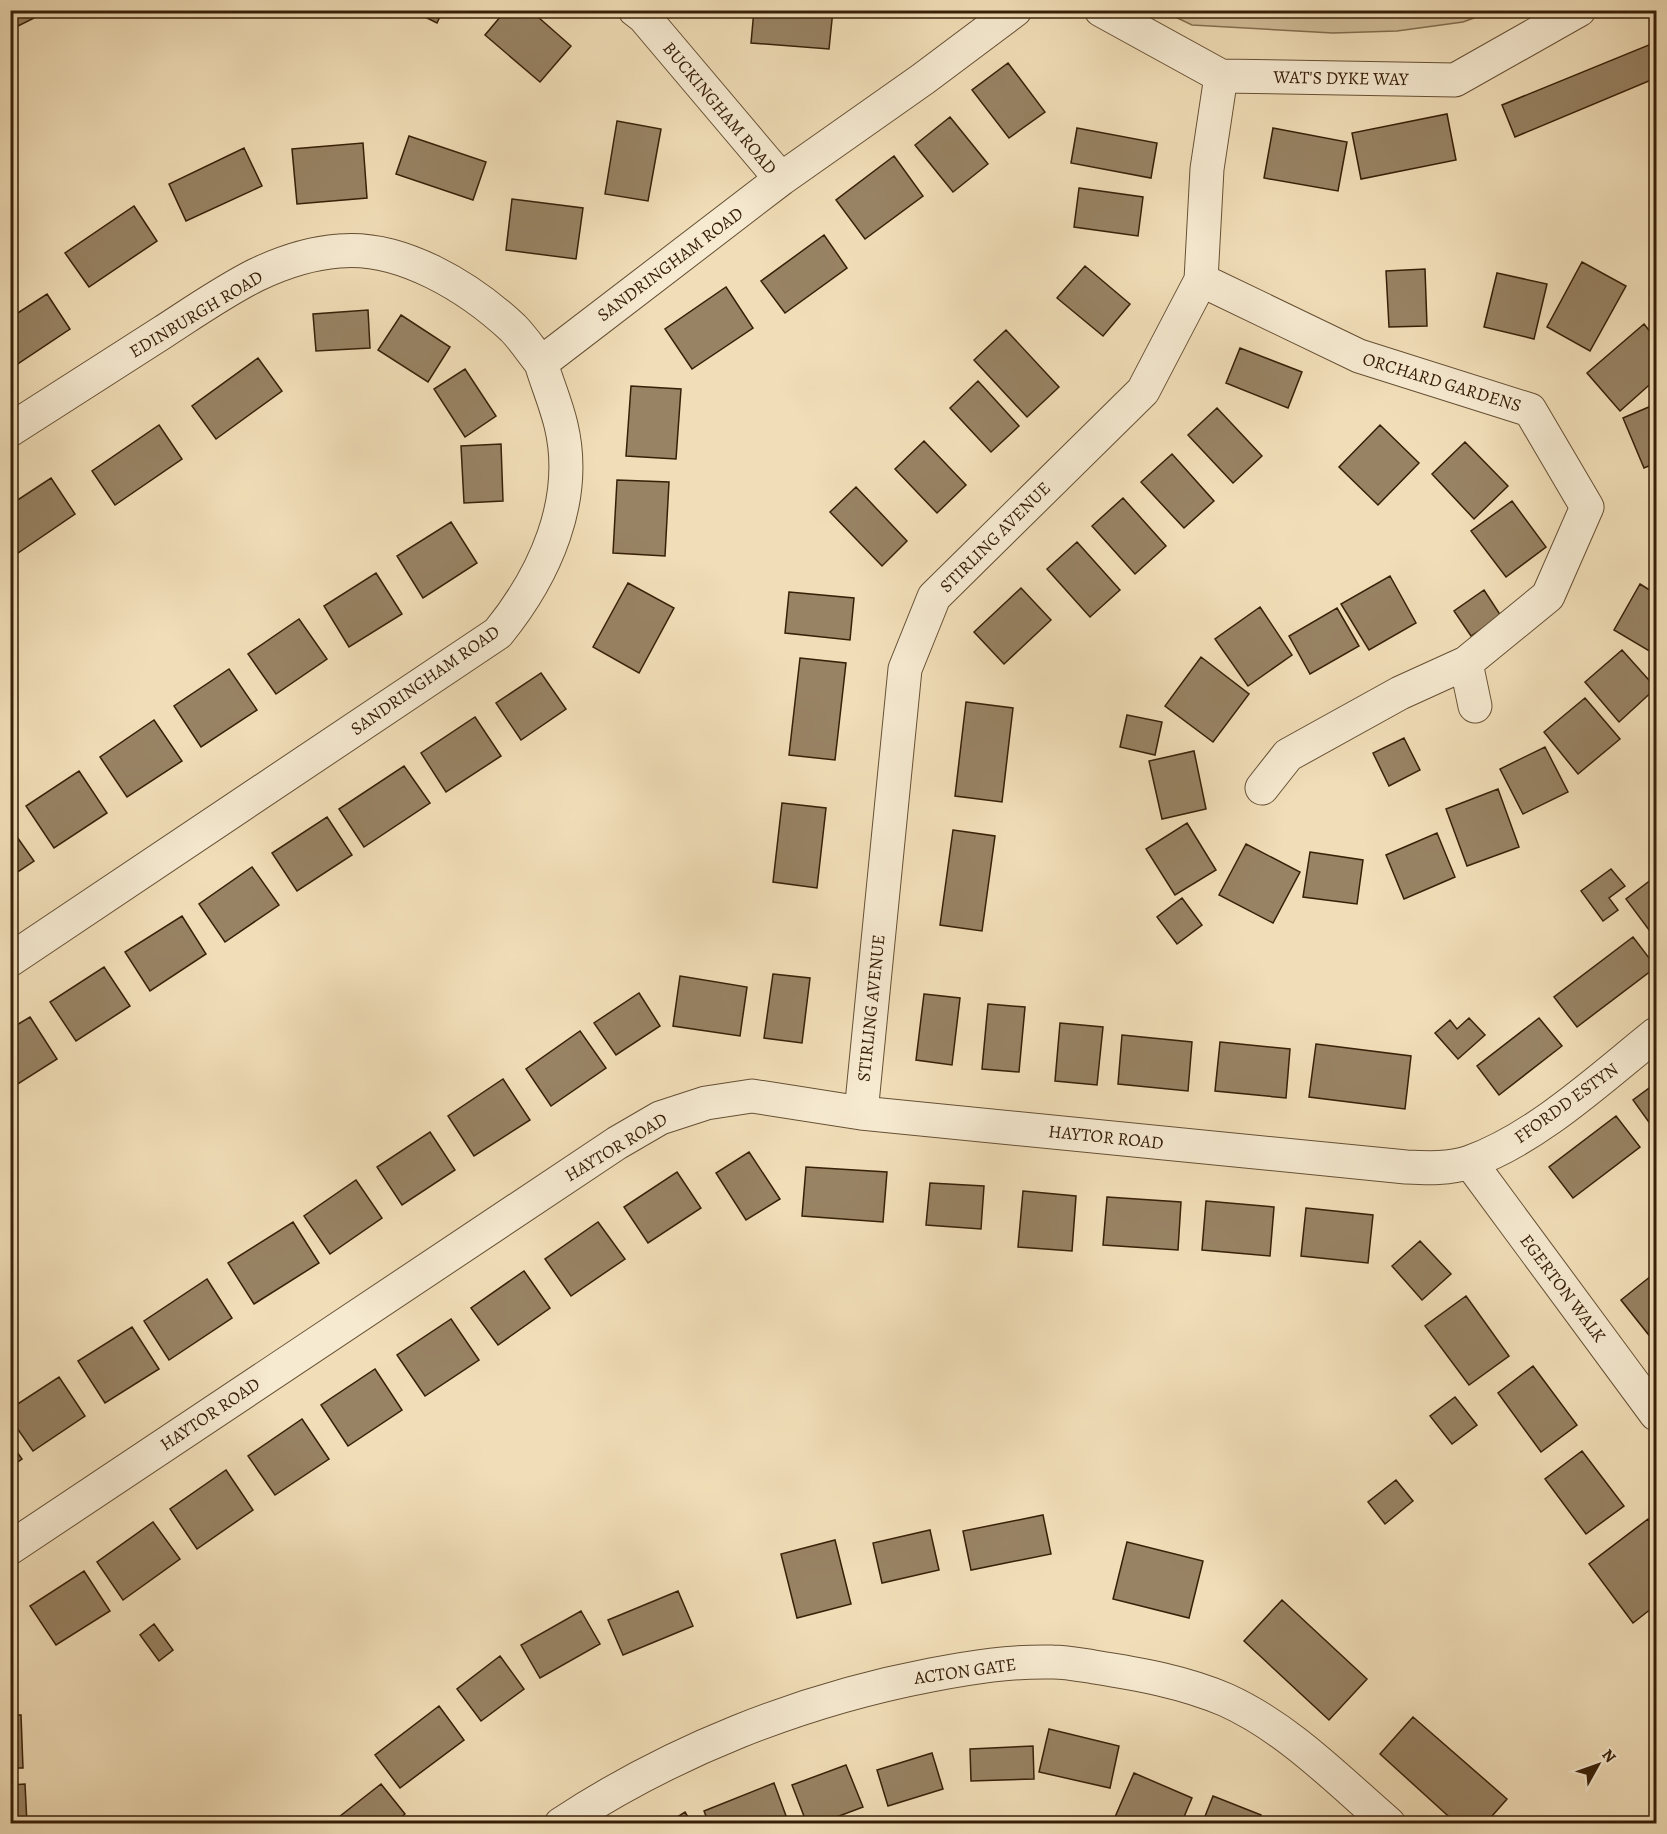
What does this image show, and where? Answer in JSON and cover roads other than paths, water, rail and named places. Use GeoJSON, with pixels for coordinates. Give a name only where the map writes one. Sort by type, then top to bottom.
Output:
{"type":"FeatureCollection","features":[{"type":"Feature","properties":{"kind":"street","name":"BUCKINGHAM ROAD"},"geometry":{"type":"LineString","coordinates":[[634,10],[644,17],[781,179]]}},
{"type":"Feature","properties":{"kind":"street","name":"SANDRINGHAM ROAD"},"geometry":{"type":"LineString","coordinates":[[10,960],[498,633],[517,609],[537,573],[555,536],[563,502],[566,459],[561,425],[541,363],[781,179],[923,79],[1015,10]]}},
{"type":"Feature","properties":{"kind":"street","name":"WAT'S DYKE WAY"},"geometry":{"type":"LineString","coordinates":[[1101,10],[1221,76],[1455,80],[1579,10]]}},
{"type":"Feature","properties":{"kind":"street","name":"STIRLING AVENUE"},"geometry":{"type":"LineString","coordinates":[[861,1113],[905,669],[934,597],[1143,391],[1201,280],[1207,169],[1221,76]]}},
{"type":"Feature","properties":{"kind":"street","name":"EDINBURGH ROAD"},"geometry":{"type":"LineString","coordinates":[[10,430],[221,295],[258,274],[302,258],[339,250],[374,252],[411,262],[449,280],[479,299],[514,329],[541,363]]}},
{"type":"Feature","properties":{"kind":"street","name":"ORCHARD GARDENS"},"geometry":{"type":"LineString","coordinates":[[1201,280],[1359,357],[1530,410],[1587,507],[1548,596],[1466,663],[1400,693],[1262,788]]}},
{"type":"Feature","properties":{"kind":"street"},"geometry":{"type":"LineString","coordinates":[[1466,663],[1476,706]]}},
{"type":"Feature","properties":{"kind":"street","name":"FFORDD ESTYN"},"geometry":{"type":"LineString","coordinates":[[1470,1162],[1509,1144],[1554,1116],[1656,1034]]}},
{"type":"Feature","properties":{"kind":"street","name":"HAYTOR ROAD"},"geometry":{"type":"LineString","coordinates":[[10,1548],[607,1150],[660,1118],[706,1102],[752,1096],[861,1113],[1406,1167],[1441,1168],[1470,1162]]}},
{"type":"Feature","properties":{"kind":"street","name":"EGERTON WALK"},"geometry":{"type":"LineString","coordinates":[[1470,1162],[1656,1414]]}},
{"type":"Feature","properties":{"kind":"street","name":"ACTON GATE"},"geometry":{"type":"LineString","coordinates":[[561,1824],[602,1797],[695,1750],[798,1709],[894,1682],[994,1663],[1056,1662],[1174,1682],[1227,1701],[1281,1731],[1389,1824]]}}]}
